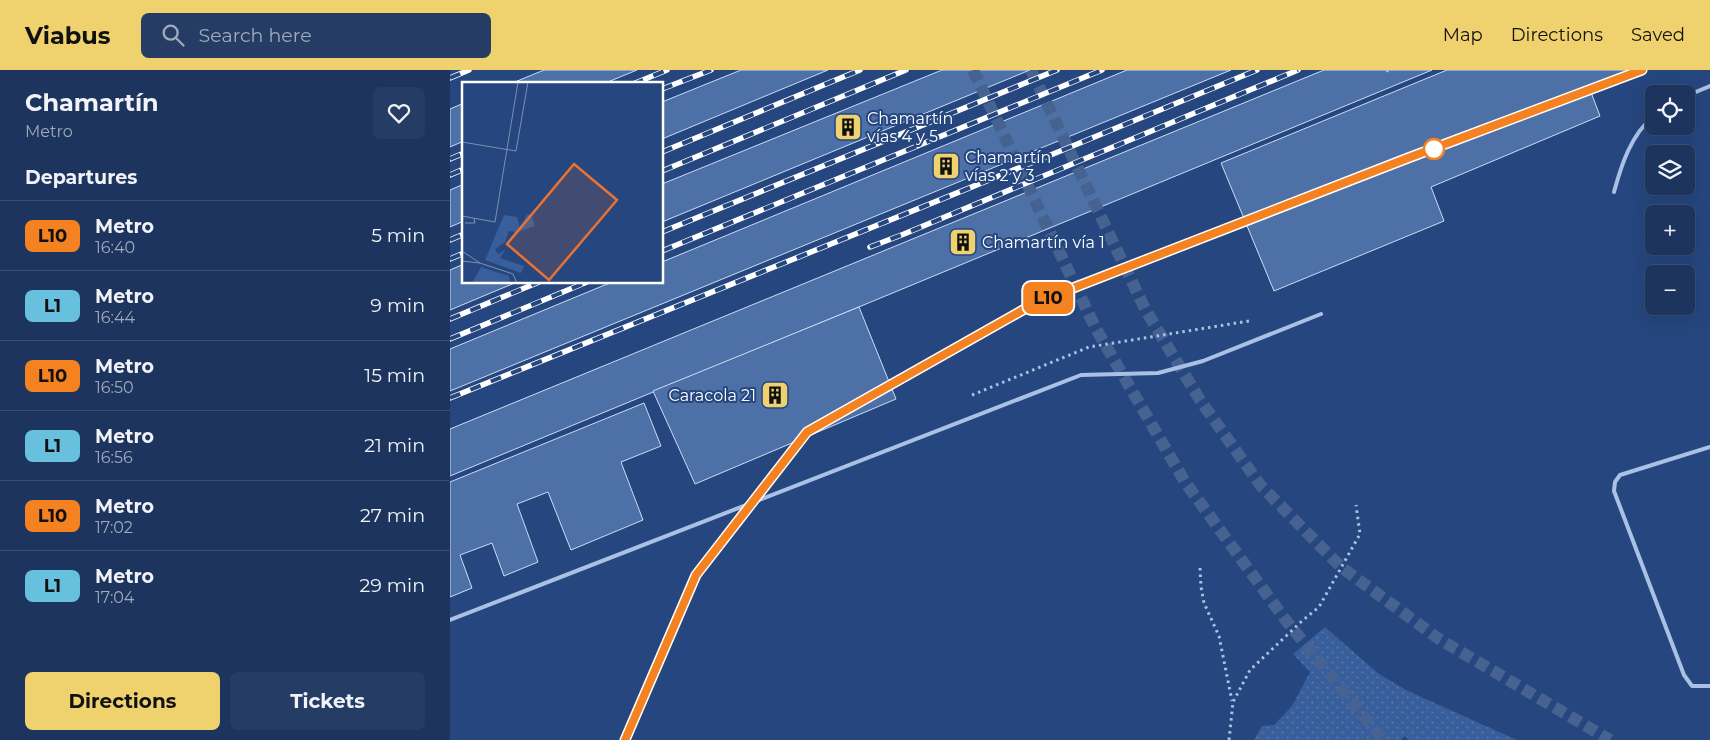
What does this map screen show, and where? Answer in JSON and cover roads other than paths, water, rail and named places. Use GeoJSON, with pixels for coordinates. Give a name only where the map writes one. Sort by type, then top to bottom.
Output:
{"type":"FeatureCollection","features":[{"type":"Feature","properties":{"kind":"lane"},"geometry":{"type":"LineString","coordinates":[[1695,92],[1710,86]]}},
{"type":"Feature","properties":{"kind":"lane"},"geometry":{"type":"LineString","coordinates":[[1614,192],[1624,158],[1635,137],[1645,126]]}},
{"type":"Feature","properties":{"kind":"lane"},"geometry":{"type":"LineString","coordinates":[[450,620],[1081,375],[1158,373],[1203,361],[1321,314]]}},
{"type":"Feature","properties":{"kind":"lane"},"geometry":{"type":"LineString","coordinates":[[1710,447],[1620,475],[1615,482],[1614,491],[1684,675],[1692,686],[1710,686]]}},
{"type":"Feature","properties":{"kind":"tunnel"},"geometry":{"type":"LineString","coordinates":[[973,70],[1095,327],[1185,482],[1284,618],[1383,740]]}},
{"type":"Feature","properties":{"kind":"tunnel"},"geometry":{"type":"LineString","coordinates":[[1031,70],[1145,309],[1200,400],[1261,486],[1341,567],[1439,639],[1610,740]]}},
{"type":"Feature","properties":{"kind":"railway"},"geometry":{"type":"LineString","coordinates":[[450,78],[469,70]]}},
{"type":"Feature","properties":{"kind":"railway"},"geometry":{"type":"LineString","coordinates":[[638,82],[667,70]]}},
{"type":"Feature","properties":{"kind":"railway"},"geometry":{"type":"LineString","coordinates":[[664,88],[711,70]]}},
{"type":"Feature","properties":{"kind":"railway"},"geometry":{"type":"LineString","coordinates":[[664,151],[860,70]]}},
{"type":"Feature","properties":{"kind":"railway"},"geometry":{"type":"LineString","coordinates":[[664,170],[906,70]]}},
{"type":"Feature","properties":{"kind":"railway"},"geometry":{"type":"LineString","coordinates":[[664,231],[1057,70]]}},
{"type":"Feature","properties":{"kind":"railway"},"geometry":{"type":"LineString","coordinates":[[664,250],[1102,70]]}},
{"type":"Feature","properties":{"kind":"railway"},"geometry":{"type":"LineString","coordinates":[[450,398],[1257,70]]}},
{"type":"Feature","properties":{"kind":"railway"},"geometry":{"type":"LineString","coordinates":[[870,247],[1298,70]]}},
{"type":"Feature","properties":{"kind":"railway"},"geometry":{"type":"LineString","coordinates":[[450,159],[462,154]]}},
{"type":"Feature","properties":{"kind":"railway"},"geometry":{"type":"LineString","coordinates":[[450,175],[462,170]]}},
{"type":"Feature","properties":{"kind":"railway"},"geometry":{"type":"LineString","coordinates":[[450,240],[462,235]]}},
{"type":"Feature","properties":{"kind":"railway"},"geometry":{"type":"LineString","coordinates":[[450,259],[462,254]]}},
{"type":"Feature","properties":{"kind":"railway"},"geometry":{"type":"LineString","coordinates":[[450,319],[534,284]]}},
{"type":"Feature","properties":{"kind":"railway"},"geometry":{"type":"LineString","coordinates":[[450,339],[582,284]]}},
{"type":"Feature","properties":{"kind":"metro line","name":"L10"},"geometry":{"type":"LineString","coordinates":[[625,740],[696,575],[807,432],[1037,302],[1408,158],[1642,70]]}},
{"type":"Feature","properties":{"kind":"place","name":"Chamartín vías 4 y 5"},"geometry":{"type":"Point","coordinates":[848,127]}},
{"type":"Feature","properties":{"kind":"place","name":"Chamartín vías 2 y 3"},"geometry":{"type":"Point","coordinates":[946,166]}},
{"type":"Feature","properties":{"kind":"place","name":"Chamartín vía 1"},"geometry":{"type":"Point","coordinates":[963,242]}},
{"type":"Feature","properties":{"kind":"place","name":"Caracola 21"},"geometry":{"type":"Point","coordinates":[775,395]}}]}
